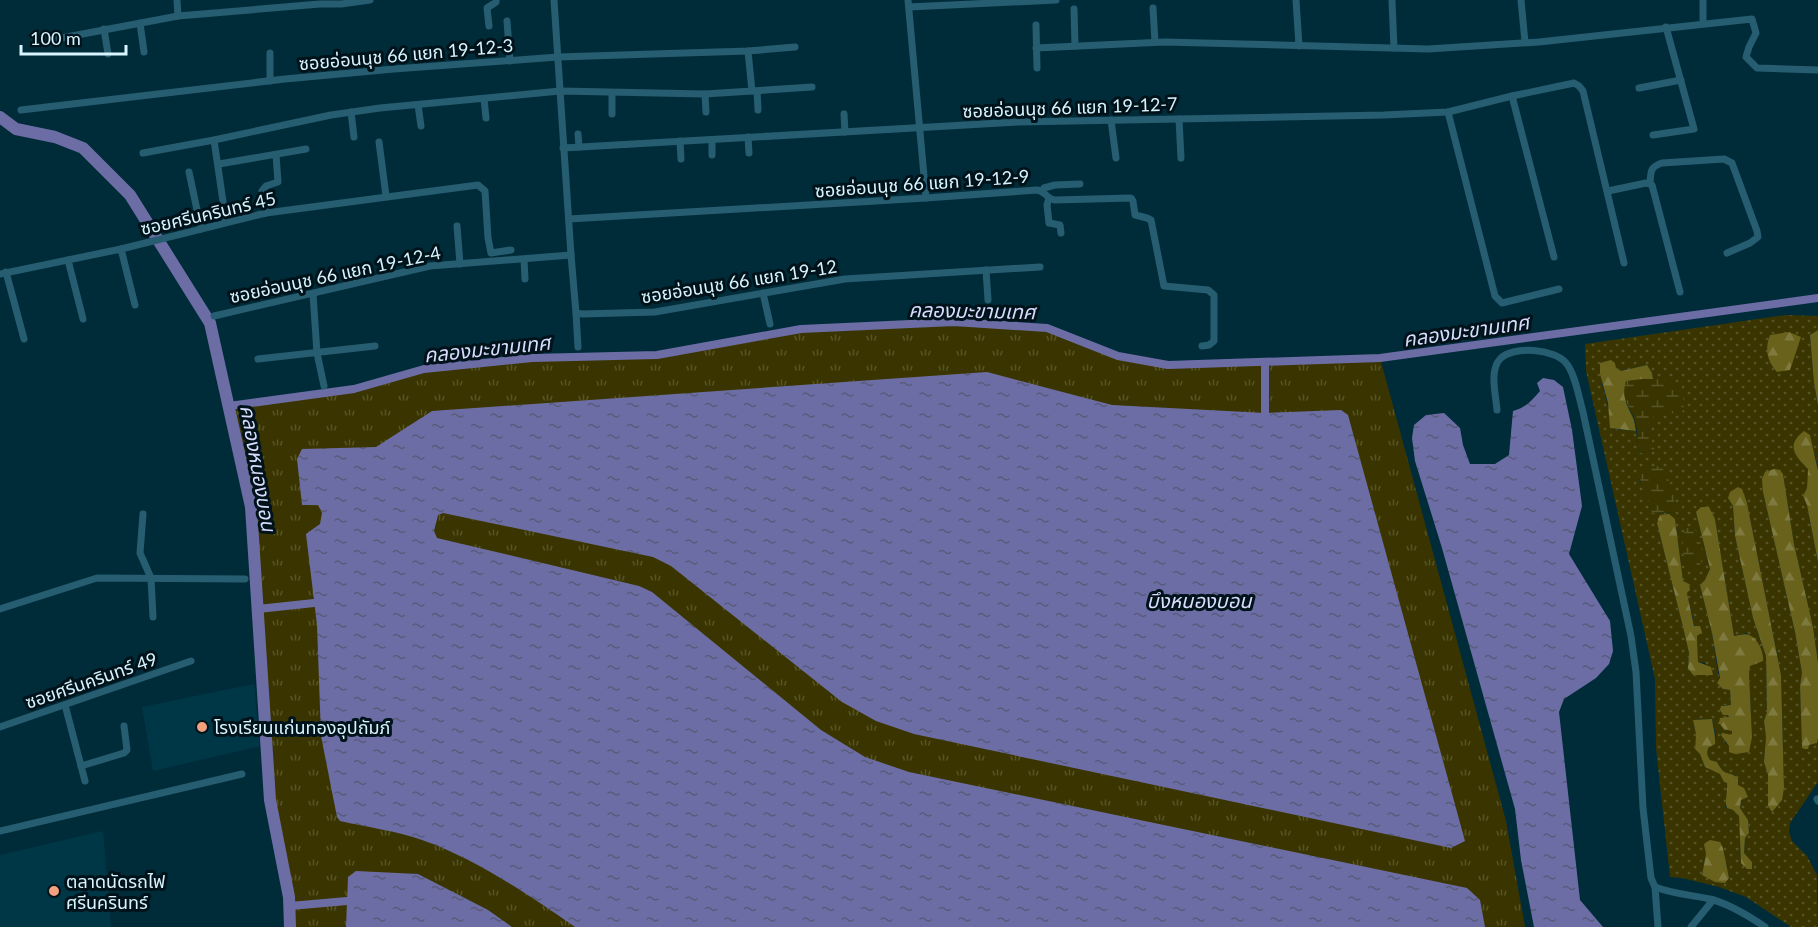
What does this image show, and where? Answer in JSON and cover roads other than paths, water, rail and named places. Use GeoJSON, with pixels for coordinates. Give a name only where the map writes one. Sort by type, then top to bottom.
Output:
{"type":"FeatureCollection","features":[{"type":"Feature","properties":{"kind":"street"},"geometry":{"type":"LineString","coordinates":[[177,0],[178,16]]}},
{"type":"Feature","properties":{"kind":"street"},"geometry":{"type":"LineString","coordinates":[[56,39],[178,16],[370,0]]}},
{"type":"Feature","properties":{"kind":"street"},"geometry":{"type":"LineString","coordinates":[[489,26],[487,8],[496,0]]}},
{"type":"Feature","properties":{"kind":"street"},"geometry":{"type":"LineString","coordinates":[[554,0],[578,347]]}},
{"type":"Feature","properties":{"kind":"street"},"geometry":{"type":"LineString","coordinates":[[926,198],[908,3],[1056,0]]}},
{"type":"Feature","properties":{"kind":"street"},"geometry":{"type":"LineString","coordinates":[[1296,0],[1299,46]]}},
{"type":"Feature","properties":{"kind":"street"},"geometry":{"type":"LineString","coordinates":[[1521,0],[1525,42]]}},
{"type":"Feature","properties":{"kind":"street"},"geometry":{"type":"LineString","coordinates":[[1703,0],[1703,23]]}},
{"type":"Feature","properties":{"kind":"street"},"geometry":{"type":"LineString","coordinates":[[1392,1],[1394,48]]}},
{"type":"Feature","properties":{"kind":"street"},"geometry":{"type":"LineString","coordinates":[[1153,8],[1155,42]]}},
{"type":"Feature","properties":{"kind":"street"},"geometry":{"type":"LineString","coordinates":[[1074,9],[1075,46]]}},
{"type":"Feature","properties":{"kind":"street"},"geometry":{"type":"LineString","coordinates":[[1036,48],[1155,42],[1428,49],[1525,42],[1752,19],[1756,33],[1746,57],[1756,68],[1818,70]]}},
{"type":"Feature","properties":{"kind":"street"},"geometry":{"type":"LineString","coordinates":[[507,21],[510,61]]}},
{"type":"Feature","properties":{"kind":"street"},"geometry":{"type":"LineString","coordinates":[[140,23],[144,52]]}},
{"type":"Feature","properties":{"kind":"street"},"geometry":{"type":"LineString","coordinates":[[1036,25],[1037,68]]}},
{"type":"Feature","properties":{"kind":"street"},"geometry":{"type":"LineString","coordinates":[[1653,135],[1694,129],[1666,27]]}},
{"type":"Feature","properties":{"kind":"street"},"geometry":{"type":"LineString","coordinates":[[104,29],[108,54]]}},
{"type":"Feature","properties":{"kind":"street","name":"ซอยอ่อนนุช 66 แยก 19-12-3"},"geometry":{"type":"LineString","coordinates":[[21,110],[394,69],[558,57],[748,51],[795,47]]}},
{"type":"Feature","properties":{"kind":"street"},"geometry":{"type":"LineString","coordinates":[[748,51],[758,110]]}},
{"type":"Feature","properties":{"kind":"street"},"geometry":{"type":"LineString","coordinates":[[270,53],[270,81]]}},
{"type":"Feature","properties":{"kind":"street"},"geometry":{"type":"LineString","coordinates":[[1639,88],[1681,80]]}},
{"type":"Feature","properties":{"kind":"street","name":"ซอยอ่อนนุช 66 แยก 19-12-7"},"geometry":{"type":"LineString","coordinates":[[563,148],[920,127],[1448,112],[1575,83],[1583,91],[1608,191]]}},
{"type":"Feature","properties":{"kind":"street"},"geometry":{"type":"LineString","coordinates":[[143,153],[214,141],[351,112],[418,105],[560,91],[705,94],[812,87]]}},
{"type":"Feature","properties":{"kind":"street"},"geometry":{"type":"LineString","coordinates":[[612,93],[612,114]]}},
{"type":"Feature","properties":{"kind":"street"},"geometry":{"type":"LineString","coordinates":[[705,94],[706,112]]}},
{"type":"Feature","properties":{"kind":"street"},"geometry":{"type":"LineString","coordinates":[[1512,96],[1554,257]]}},
{"type":"Feature","properties":{"kind":"street"},"geometry":{"type":"LineString","coordinates":[[484,99],[486,118]]}},
{"type":"Feature","properties":{"kind":"street"},"geometry":{"type":"LineString","coordinates":[[418,105],[421,126]]}},
{"type":"Feature","properties":{"kind":"street"},"geometry":{"type":"LineString","coordinates":[[351,112],[354,137]]}},
{"type":"Feature","properties":{"kind":"street"},"geometry":{"type":"LineString","coordinates":[[1448,112],[1495,296],[1502,303],[1559,289]]}},
{"type":"Feature","properties":{"kind":"street"},"geometry":{"type":"LineString","coordinates":[[844,114],[845,132]]}},
{"type":"Feature","properties":{"kind":"street"},"geometry":{"type":"LineString","coordinates":[[1179,119],[1181,158]]}},
{"type":"Feature","properties":{"kind":"street"},"geometry":{"type":"LineString","coordinates":[[1111,120],[1116,158]]}},
{"type":"Feature","properties":{"kind":"street"},"geometry":{"type":"LineString","coordinates":[[578,134],[579,147]]}},
{"type":"Feature","properties":{"kind":"street"},"geometry":{"type":"LineString","coordinates":[[748,137],[749,153]]}},
{"type":"Feature","properties":{"kind":"street"},"geometry":{"type":"LineString","coordinates":[[712,140],[712,155]]}},
{"type":"Feature","properties":{"kind":"street"},"geometry":{"type":"LineString","coordinates":[[214,141],[226,222]]}},
{"type":"Feature","properties":{"kind":"street"},"geometry":{"type":"LineString","coordinates":[[680,141],[681,159]]}},
{"type":"Feature","properties":{"kind":"street"},"geometry":{"type":"LineString","coordinates":[[379,142],[386,196]]}},
{"type":"Feature","properties":{"kind":"street"},"geometry":{"type":"LineString","coordinates":[[219,164],[306,149]]}},
{"type":"Feature","properties":{"kind":"street"},"geometry":{"type":"LineString","coordinates":[[266,213],[262,190],[278,182],[276,155]]}},
{"type":"Feature","properties":{"kind":"street"},"geometry":{"type":"LineString","coordinates":[[1680,292],[1654,190],[1650,183],[1654,165],[1724,159],[1732,163],[1758,237],[1727,253]]}},
{"type":"Feature","properties":{"kind":"street"},"geometry":{"type":"LineString","coordinates":[[189,172],[201,229]]}},
{"type":"Feature","properties":{"kind":"street"},"geometry":{"type":"LineString","coordinates":[[1624,263],[1608,191],[1650,183]]}},
{"type":"Feature","properties":{"kind":"street"},"geometry":{"type":"LineString","coordinates":[[1042,191],[1050,185],[1080,184]]}},
{"type":"Feature","properties":{"kind":"street","name":"ซอยศรีนครินทร์ 45"},"geometry":{"type":"LineString","coordinates":[[3,273],[121,249],[266,213],[478,185],[485,191],[491,253],[511,250]]}},
{"type":"Feature","properties":{"kind":"street","name":"ซอยอ่อนนุช 66 แยก 19-12-9"},"geometry":{"type":"LineString","coordinates":[[569,219],[1037,190],[1055,200],[1128,197],[1132,199],[1134,214],[1151,220],[1164,286],[1208,290],[1214,295],[1214,341],[1202,346]]}},
{"type":"Feature","properties":{"kind":"street"},"geometry":{"type":"LineString","coordinates":[[1048,198],[1049,223],[1060,225],[1061,233]]}},
{"type":"Feature","properties":{"kind":"street"},"geometry":{"type":"LineString","coordinates":[[457,226],[460,264]]}},
{"type":"Feature","properties":{"kind":"street"},"geometry":{"type":"LineString","coordinates":[[121,249],[135,305]]}},
{"type":"Feature","properties":{"kind":"street","name":"ซอยอ่อนนุช 66 แยก 19-12-4"},"geometry":{"type":"LineString","coordinates":[[214,316],[430,266],[570,255]]}},
{"type":"Feature","properties":{"kind":"street"},"geometry":{"type":"LineString","coordinates":[[68,260],[83,319]]}},
{"type":"Feature","properties":{"kind":"street"},"geometry":{"type":"LineString","coordinates":[[524,260],[525,279]]}},
{"type":"Feature","properties":{"kind":"street","name":"ซอยอ่อนนุช 66 แยก 19-12"},"geometry":{"type":"LineString","coordinates":[[576,313],[655,312],[845,279],[1040,267]]}},
{"type":"Feature","properties":{"kind":"street"},"geometry":{"type":"LineString","coordinates":[[986,270],[988,300]]}},
{"type":"Feature","properties":{"kind":"street"},"geometry":{"type":"LineString","coordinates":[[3,273],[24,339]]}},
{"type":"Feature","properties":{"kind":"street"},"geometry":{"type":"LineString","coordinates":[[763,293],[770,324]]}},
{"type":"Feature","properties":{"kind":"street"},"geometry":{"type":"LineString","coordinates":[[313,294],[317,353],[324,386]]}},
{"type":"Feature","properties":{"kind":"street"},"geometry":{"type":"LineString","coordinates":[[258,359],[375,346]]}},
{"type":"Feature","properties":{"kind":"street"},"geometry":{"type":"LineString","coordinates":[[1497,410],[1495,369],[1500,358],[1512,353],[1543,351],[1566,362],[1583,412],[1629,622],[1636,672],[1643,808],[1651,878],[1655,887],[1658,927]]}},
{"type":"Feature","properties":{"kind":"street"},"geometry":{"type":"LineString","coordinates":[[143,514],[140,553],[151,578],[153,617]]}},
{"type":"Feature","properties":{"kind":"street"},"geometry":{"type":"LineString","coordinates":[[0,609],[97,578],[245,579]]}},
{"type":"Feature","properties":{"kind":"street","name":"ซอยศรีนครินทร์ 49"},"geometry":{"type":"LineString","coordinates":[[0,727],[191,661]]}},
{"type":"Feature","properties":{"kind":"street"},"geometry":{"type":"LineString","coordinates":[[65,705],[86,781]]}},
{"type":"Feature","properties":{"kind":"street"},"geometry":{"type":"LineString","coordinates":[[81,766],[124,753],[127,750],[124,726]]}},
{"type":"Feature","properties":{"kind":"street"},"geometry":{"type":"LineString","coordinates":[[0,831],[242,774]]}},
{"type":"Feature","properties":{"kind":"street"},"geometry":{"type":"LineString","coordinates":[[1655,887],[1713,900],[1735,909],[1765,927]]}},
{"type":"Feature","properties":{"kind":"street"},"geometry":{"type":"LineString","coordinates":[[1691,927],[1713,900]]}},
{"type":"Feature","properties":{"kind":"water","name":"บึงหนองบอน"},"geometry":{"type":"Polygon","coordinates":[[[987,372],[1112,405],[1265,413],[1341,410],[1348,415],[1465,841],[1451,848],[914,734],[876,721],[842,702],[671,566],[653,557],[443,513],[438,515],[434,531],[437,538],[639,586],[652,592],[821,730],[865,757],[909,772],[1467,888],[1480,900],[1485,927],[575,927],[520,890],[463,857],[422,840],[340,821],[337,817],[321,736],[317,625],[306,534],[320,524],[322,513],[318,505],[302,505],[297,459],[302,449],[376,447],[432,411],[987,372]]]}},
{"type":"Feature","properties":{"kind":"water"},"geometry":{"type":"Polygon","coordinates":[[[1543,378],[1554,380],[1563,387],[1572,430],[1582,506],[1569,554],[1610,621],[1613,651],[1609,664],[1596,678],[1564,699],[1559,712],[1580,900],[1603,927],[1534,927],[1521,860],[1515,809],[1442,548],[1415,461],[1412,438],[1414,425],[1426,415],[1444,413],[1460,428],[1470,464],[1495,464],[1509,455],[1513,411],[1525,406],[1534,398],[1540,391],[1537,383],[1543,378]]]}},
{"type":"Feature","properties":{"kind":"water"},"geometry":{"type":"Polygon","coordinates":[[[356,871],[418,874],[488,910],[512,927],[346,927],[348,877],[356,871]]]}},
{"type":"Feature","properties":{"kind":"waterway","name":"คลองหนองบอน"},"geometry":{"type":"LineString","coordinates":[[0,117],[16,129],[55,137],[83,148],[130,195],[210,323],[251,507],[270,800],[289,897],[290,927]]}},
{"type":"Feature","properties":{"kind":"waterway","name":"คลองมะขามเทศ"},"geometry":{"type":"LineString","coordinates":[[229,406],[354,389],[424,369],[532,358],[657,355],[801,329],[954,322],[1047,328],[1118,356],[1168,365],[1380,358],[1818,298]]}},
{"type":"Feature","properties":{"kind":"waterway"},"geometry":{"type":"LineString","coordinates":[[1265,362],[1265,413]]}},
{"type":"Feature","properties":{"kind":"waterway"},"geometry":{"type":"LineString","coordinates":[[258,609],[314,603]]}},
{"type":"Feature","properties":{"kind":"waterway"},"geometry":{"type":"LineString","coordinates":[[290,906],[347,901]]}},
{"type":"Feature","properties":{"kind":"place","name":"โรงเรียนแก่นทองอุปถัมภ์"},"geometry":{"type":"Point","coordinates":[202,727]}},
{"type":"Feature","properties":{"kind":"place","name":"ตลาดนัดรถไฟ ศรีนครินทร์"},"geometry":{"type":"Point","coordinates":[54,891]}}]}
